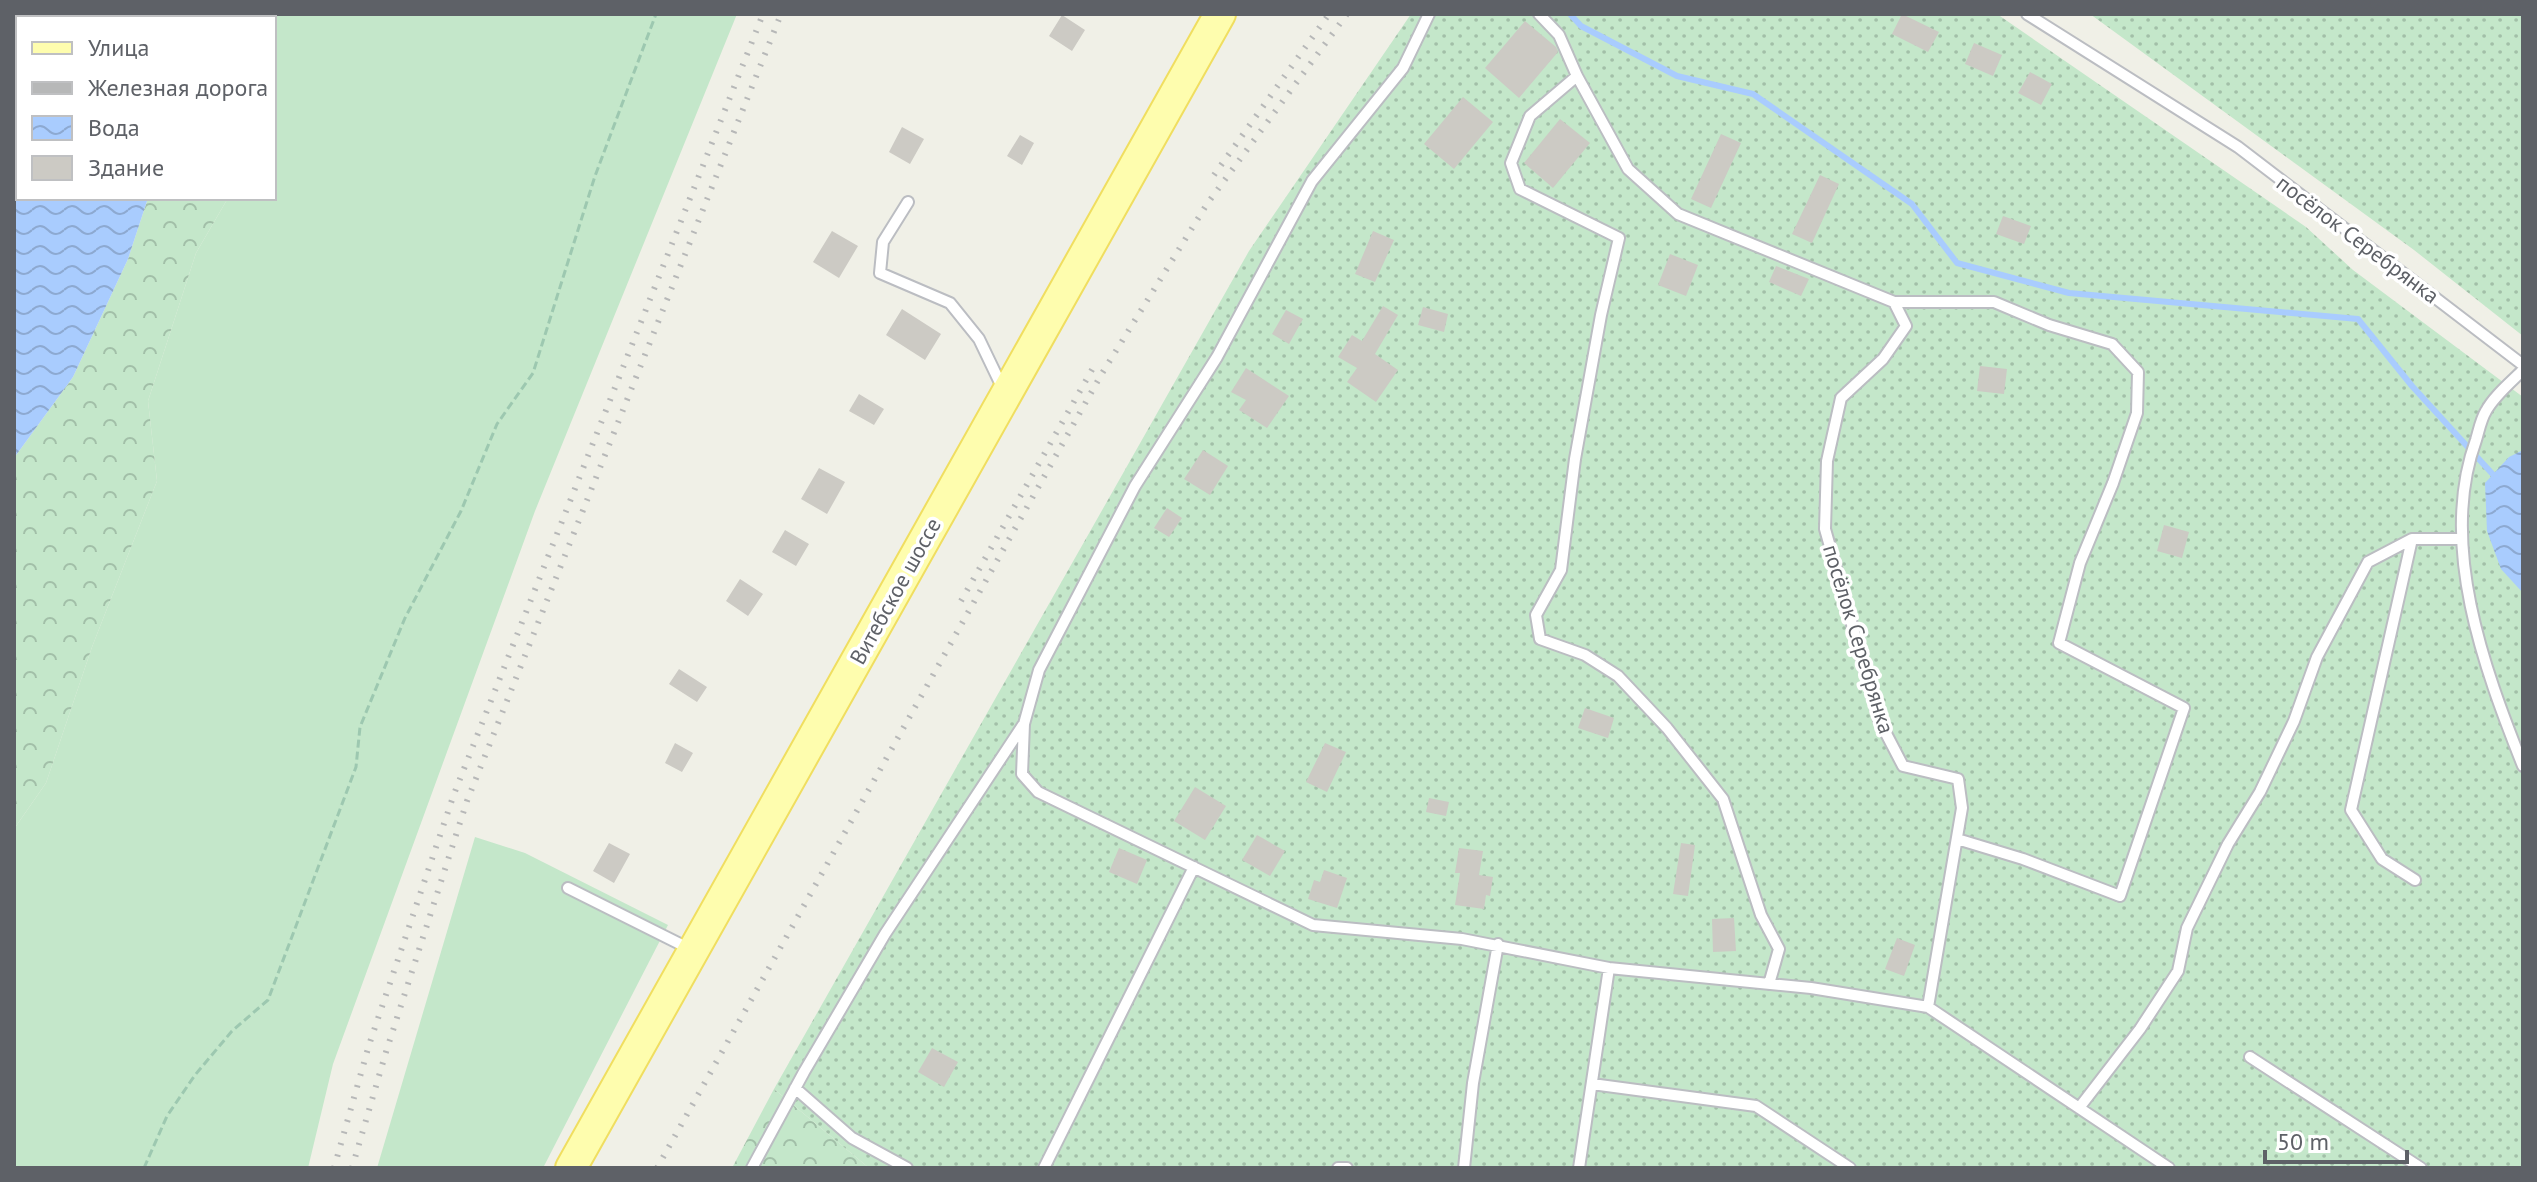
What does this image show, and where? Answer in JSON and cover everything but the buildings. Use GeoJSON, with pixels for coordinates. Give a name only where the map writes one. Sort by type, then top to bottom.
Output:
{"type":"FeatureCollection","features":[{"type":"Feature","properties":{"kind":"main road","name":"Витебское шоссе"},"geometry":{"type":"LineString","coordinates":[[571,1168],[1220,14]]}},
{"type":"Feature","properties":{"kind":"lane"},"geometry":{"type":"LineString","coordinates":[[1429,14],[1403,68],[1312,181],[1217,357],[1135,486],[1039,670],[1024,724],[1022,774],[1038,792],[1313,925],[1498,944],[1609,968],[1769,984],[1928,1007],[2169,1168]]}},
{"type":"Feature","properties":{"kind":"lane"},"geometry":{"type":"LineString","coordinates":[[1539,14],[1559,35],[1577,76],[1628,169],[1678,214],[1894,302],[1994,302],[2049,325],[2112,344],[2138,372],[2137,413],[2113,483],[2080,563],[2059,643],[2184,708],[2120,896],[2023,859],[1957,839]]}},
{"type":"Feature","properties":{"kind":"lane","name":"посёлок Серебрянка"},"geometry":{"type":"LineString","coordinates":[[2027,14],[2238,147],[2523,367]]}},
{"type":"Feature","properties":{"kind":"lane"},"geometry":{"type":"LineString","coordinates":[[1577,76],[1530,116],[1511,163],[1520,189],[1619,238],[1601,315],[1575,459],[1561,570],[1536,615],[1540,639],[1585,655],[1618,676],[1667,728],[1723,799],[1761,915],[1779,949],[1769,984]]}},
{"type":"Feature","properties":{"kind":"lane"},"geometry":{"type":"LineString","coordinates":[[908,202],[883,242],[880,273],[950,303],[979,339],[1005,395]]}},
{"type":"Feature","properties":{"kind":"lane","name":"посёлок Серебрянка"},"geometry":{"type":"LineString","coordinates":[[1894,302],[1906,326],[1883,359],[1841,398],[1827,461],[1825,529],[1879,720],[1903,766],[1958,779],[1962,808],[1928,1007]]}},
{"type":"Feature","properties":{"kind":"lane"},"geometry":{"type":"LineString","coordinates":[[2523,367],[2487,409],[2466,467],[2462,539],[2473,620],[2498,705],[2523,766]]}},
{"type":"Feature","properties":{"kind":"lane"},"geometry":{"type":"LineString","coordinates":[[2079,1108],[2140,1029],[2178,971],[2187,928],[2228,844],[2260,792],[2294,721],[2317,657],[2368,562],[2412,539],[2462,539]]}},
{"type":"Feature","properties":{"kind":"lane"},"geometry":{"type":"LineString","coordinates":[[2412,539],[2351,810],[2382,859],[2415,880]]}},
{"type":"Feature","properties":{"kind":"lane"},"geometry":{"type":"LineString","coordinates":[[752,1168],[885,934],[1024,724]]}},
{"type":"Feature","properties":{"kind":"lane"},"geometry":{"type":"LineString","coordinates":[[1044,1168],[1194,867]]}},
{"type":"Feature","properties":{"kind":"lane"},"geometry":{"type":"LineString","coordinates":[[568,888],[692,950]]}},
{"type":"Feature","properties":{"kind":"lane"},"geometry":{"type":"LineString","coordinates":[[1464,1168],[1473,1083],[1498,944]]}},
{"type":"Feature","properties":{"kind":"lane"},"geometry":{"type":"LineString","coordinates":[[1579,1168],[1609,968]]}},
{"type":"Feature","properties":{"kind":"lane"},"geometry":{"type":"LineString","coordinates":[[2250,1057],[2421,1168]]}},
{"type":"Feature","properties":{"kind":"lane"},"geometry":{"type":"LineString","coordinates":[[1592,1084],[1756,1106],[1850,1168]]}},
{"type":"Feature","properties":{"kind":"lane"},"geometry":{"type":"LineString","coordinates":[[795,1088],[852,1138],[907,1168]]}},
{"type":"Feature","properties":{"kind":"lane"},"geometry":{"type":"LineString","coordinates":[[1338,1168],[1347,1168]]}},
{"type":"Feature","properties":{"kind":"path"},"geometry":{"type":"LineString","coordinates":[[144,1168],[167,1116],[195,1075],[232,1031],[268,1000],[356,767],[360,727],[405,618],[461,511],[497,424],[533,373],[595,176],[656,14]]}},
{"type":"Feature","properties":{"kind":"green space"},"geometry":{"type":"Polygon","coordinates":[[[737,14],[535,511],[333,1064],[308,1168],[14,1168],[14,829],[46,783],[92,647],[157,481],[148,401],[196,253],[227,200],[276,200],[276,16],[264,16],[737,14]]]}},
{"type":"Feature","properties":{"kind":"green space"},"geometry":{"type":"Polygon","coordinates":[[[1411,14],[1997,14],[2306,227],[2353,270],[2523,397],[2523,1168],[869,1168],[774,1089],[1249,251],[1411,14]]]}},
{"type":"Feature","properties":{"kind":"green space"},"geometry":{"type":"Polygon","coordinates":[[[2090,14],[2523,14],[2523,336],[2414,250],[2090,14]]]}},
{"type":"Feature","properties":{"kind":"green space"},"geometry":{"type":"Polygon","coordinates":[[[147,200],[227,200],[196,253],[148,401],[157,481],[92,647],[46,783],[14,829],[14,458],[73,377],[128,259],[147,200]]]}},
{"type":"Feature","properties":{"kind":"green space"},"geometry":{"type":"Polygon","coordinates":[[[475,837],[525,853],[668,925],[543,1168],[377,1168],[475,837]]]}},
{"type":"Feature","properties":{"kind":"green space"},"geometry":{"type":"Polygon","coordinates":[[[774,1089],[869,1168],[732,1168],[774,1089]]]}},
{"type":"Feature","properties":{"kind":"water"},"geometry":{"type":"Polygon","coordinates":[[[14,14],[197,14],[16,16],[16,200],[147,200],[128,259],[73,377],[14,458],[14,14]]]}},
{"type":"Feature","properties":{"kind":"water"},"geometry":{"type":"Polygon","coordinates":[[[2523,450],[2523,593],[2501,569],[2487,531],[2485,483],[2509,457],[2523,450]]]}},
{"type":"Feature","properties":{"kind":"waterway"},"geometry":{"type":"LineString","coordinates":[[1570,14],[1581,26],[1677,76],[1753,94],[1912,204],[1957,263],[2069,293],[2358,319],[2412,386],[2498,480]]}},
{"type":"Feature","properties":{"kind":"railway"},"geometry":{"type":"LineString","coordinates":[[334,1168],[369,1045],[454,794],[763,14]]}},
{"type":"Feature","properties":{"kind":"railway"},"geometry":{"type":"LineString","coordinates":[[352,1168],[467,801],[781,14]]}},
{"type":"Feature","properties":{"kind":"railway"},"geometry":{"type":"LineString","coordinates":[[1214,175],[1329,14]]}},
{"type":"Feature","properties":{"kind":"railway"},"geometry":{"type":"LineString","coordinates":[[657,1168],[1101,375],[1207,204],[1347,14]]}},
{"type":"Feature","properties":{"kind":"railway"},"geometry":{"type":"LineString","coordinates":[[961,601],[1093,368]]}}]}
